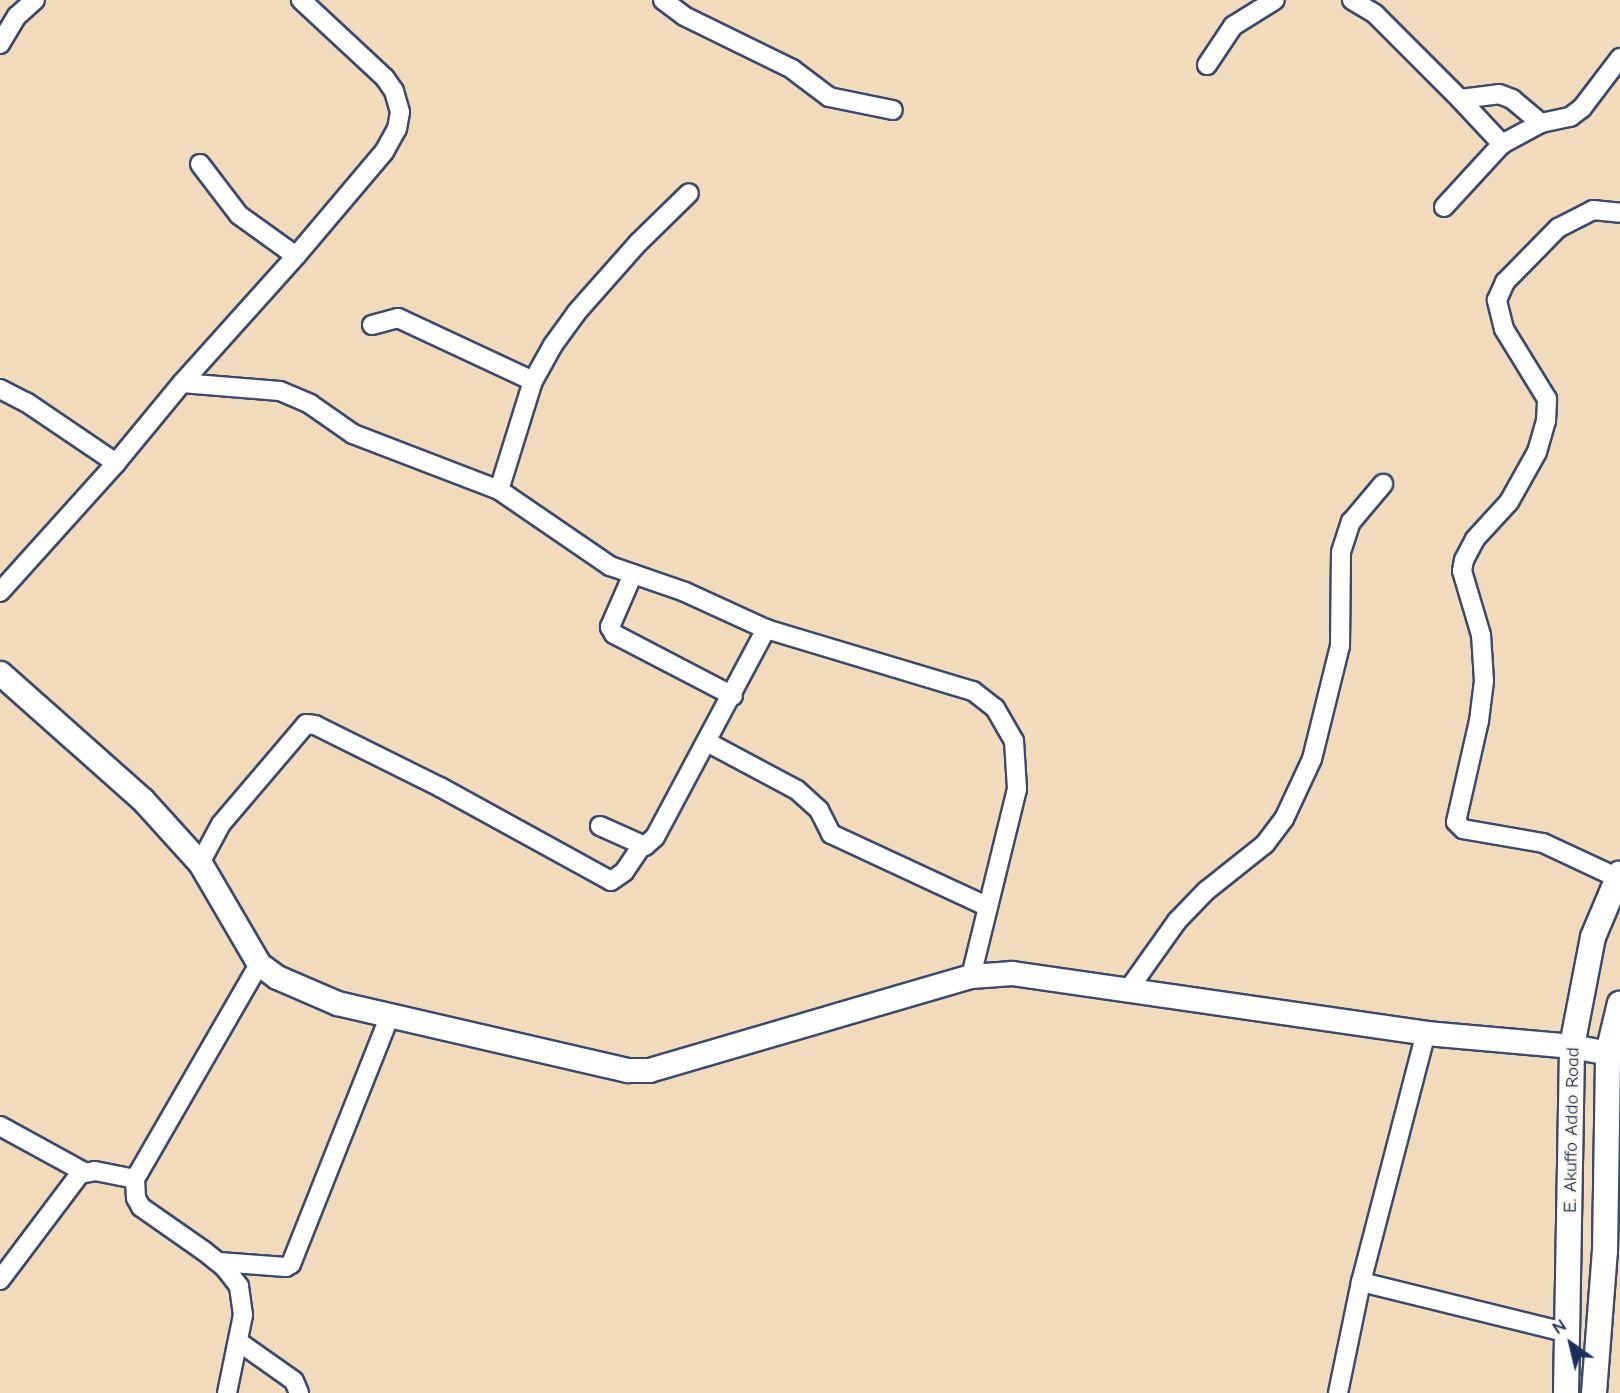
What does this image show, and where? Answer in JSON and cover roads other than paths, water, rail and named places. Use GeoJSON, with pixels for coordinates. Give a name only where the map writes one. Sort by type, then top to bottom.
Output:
{"type":"FeatureCollection","features":[{"type":"Feature","properties":{"kind":"main road","name":"E. Akuffo Addo Road"},"geometry":{"type":"LineString","coordinates":[[1566,1393],[1572,1046],[1593,937],[1619,876]]}},
{"type":"Feature","properties":{"kind":"main road","name":"E. Akuffo Addo Road"},"geometry":{"type":"LineString","coordinates":[[1594,1393],[1613,1252],[1608,1053],[1620,1003]]}},
{"type":"Feature","properties":{"kind":"street"},"geometry":{"type":"LineString","coordinates":[[0,44],[17,16],[35,0]]}},
{"type":"Feature","properties":{"kind":"street"},"geometry":{"type":"LineString","coordinates":[[0,592],[296,256],[384,152],[397,129],[400,112],[385,78],[301,0]]}},
{"type":"Feature","properties":{"kind":"street"},"geometry":{"type":"LineString","coordinates":[[663,0],[684,16],[792,69],[829,97],[892,110]]}},
{"type":"Feature","properties":{"kind":"street"},"geometry":{"type":"LineString","coordinates":[[1207,65],[1233,26],[1275,0]]}},
{"type":"Feature","properties":{"kind":"street"},"geometry":{"type":"LineString","coordinates":[[1352,0],[1375,14],[1502,144]]}},
{"type":"Feature","properties":{"kind":"street"},"geometry":{"type":"LineString","coordinates":[[1444,207],[1502,144],[1541,123],[1570,117],[1582,108],[1620,58]]}},
{"type":"Feature","properties":{"kind":"street"},"geometry":{"type":"LineString","coordinates":[[1460,99],[1499,94],[1512,99],[1541,123]]}},
{"type":"Feature","properties":{"kind":"street"},"geometry":{"type":"LineString","coordinates":[[200,164],[239,215],[296,256]]}},
{"type":"Feature","properties":{"kind":"street"},"geometry":{"type":"LineString","coordinates":[[499,490],[533,381],[553,345],[576,313],[646,235],[689,193]]}},
{"type":"Feature","properties":{"kind":"street"},"geometry":{"type":"LineString","coordinates":[[1619,876],[1543,844],[1463,829],[1456,822],[1479,721],[1484,681],[1481,635],[1462,571],[1464,560],[1475,539],[1509,502],[1537,452],[1546,421],[1547,399],[1504,330],[1497,299],[1505,282],[1558,228],[1593,210],[1620,213]]}},
{"type":"Feature","properties":{"kind":"street"},"geometry":{"type":"LineString","coordinates":[[372,325],[398,318],[533,381]]}},
{"type":"Feature","properties":{"kind":"street"},"geometry":{"type":"LineString","coordinates":[[182,383],[280,391],[310,404],[353,434],[499,490],[574,544],[610,566],[685,592],[766,629],[973,691],[995,708],[1014,741],[1017,789],[986,906],[971,976]]}},
{"type":"Feature","properties":{"kind":"street"},"geometry":{"type":"LineString","coordinates":[[0,389],[26,402],[116,463]]}},
{"type":"Feature","properties":{"kind":"street"},"geometry":{"type":"LineString","coordinates":[[1128,990],[1177,921],[1206,891],[1265,844],[1284,819],[1312,759],[1340,646],[1341,552],[1351,522],[1382,484]]}},
{"type":"Feature","properties":{"kind":"street"},"geometry":{"type":"LineString","coordinates":[[633,574],[610,627],[614,634],[733,696]]}},
{"type":"Feature","properties":{"kind":"street"},"geometry":{"type":"LineString","coordinates":[[600,826],[642,845],[648,844],[659,830],[733,696],[766,629]]}},
{"type":"Feature","properties":{"kind":"street"},"geometry":{"type":"LineString","coordinates":[[4,682],[142,799],[200,863],[259,964],[277,977],[337,1003],[628,1070],[649,1070],[971,976],[1012,973],[1426,1033],[1572,1046],[1608,1053]]}},
{"type":"Feature","properties":{"kind":"street"},"geometry":{"type":"LineString","coordinates":[[200,863],[221,824],[306,724],[315,725],[440,787],[611,881],[624,872],[642,845]]}},
{"type":"Feature","properties":{"kind":"street"},"geometry":{"type":"LineString","coordinates":[[707,741],[797,790],[818,810],[831,834],[986,906]]}},
{"type":"Feature","properties":{"kind":"street"},"geometry":{"type":"LineString","coordinates":[[227,1393],[239,1342],[243,1300],[239,1286],[219,1262],[141,1207],[136,1198],[135,1179],[259,964]]}},
{"type":"Feature","properties":{"kind":"street"},"geometry":{"type":"LineString","coordinates":[[219,1262],[286,1267],[291,1264],[390,1015]]}},
{"type":"Feature","properties":{"kind":"street"},"geometry":{"type":"LineString","coordinates":[[1338,1393],[1361,1282],[1426,1033]]}},
{"type":"Feature","properties":{"kind":"street"},"geometry":{"type":"LineString","coordinates":[[0,1126],[84,1172],[95,1171],[135,1179]]}},
{"type":"Feature","properties":{"kind":"street"},"geometry":{"type":"LineString","coordinates":[[0,1280],[37,1234],[69,1186],[84,1172]]}},
{"type":"Feature","properties":{"kind":"street"},"geometry":{"type":"LineString","coordinates":[[1361,1282],[1568,1333]]}},
{"type":"Feature","properties":{"kind":"street"},"geometry":{"type":"LineString","coordinates":[[239,1342],[294,1381],[299,1393]]}}]}
